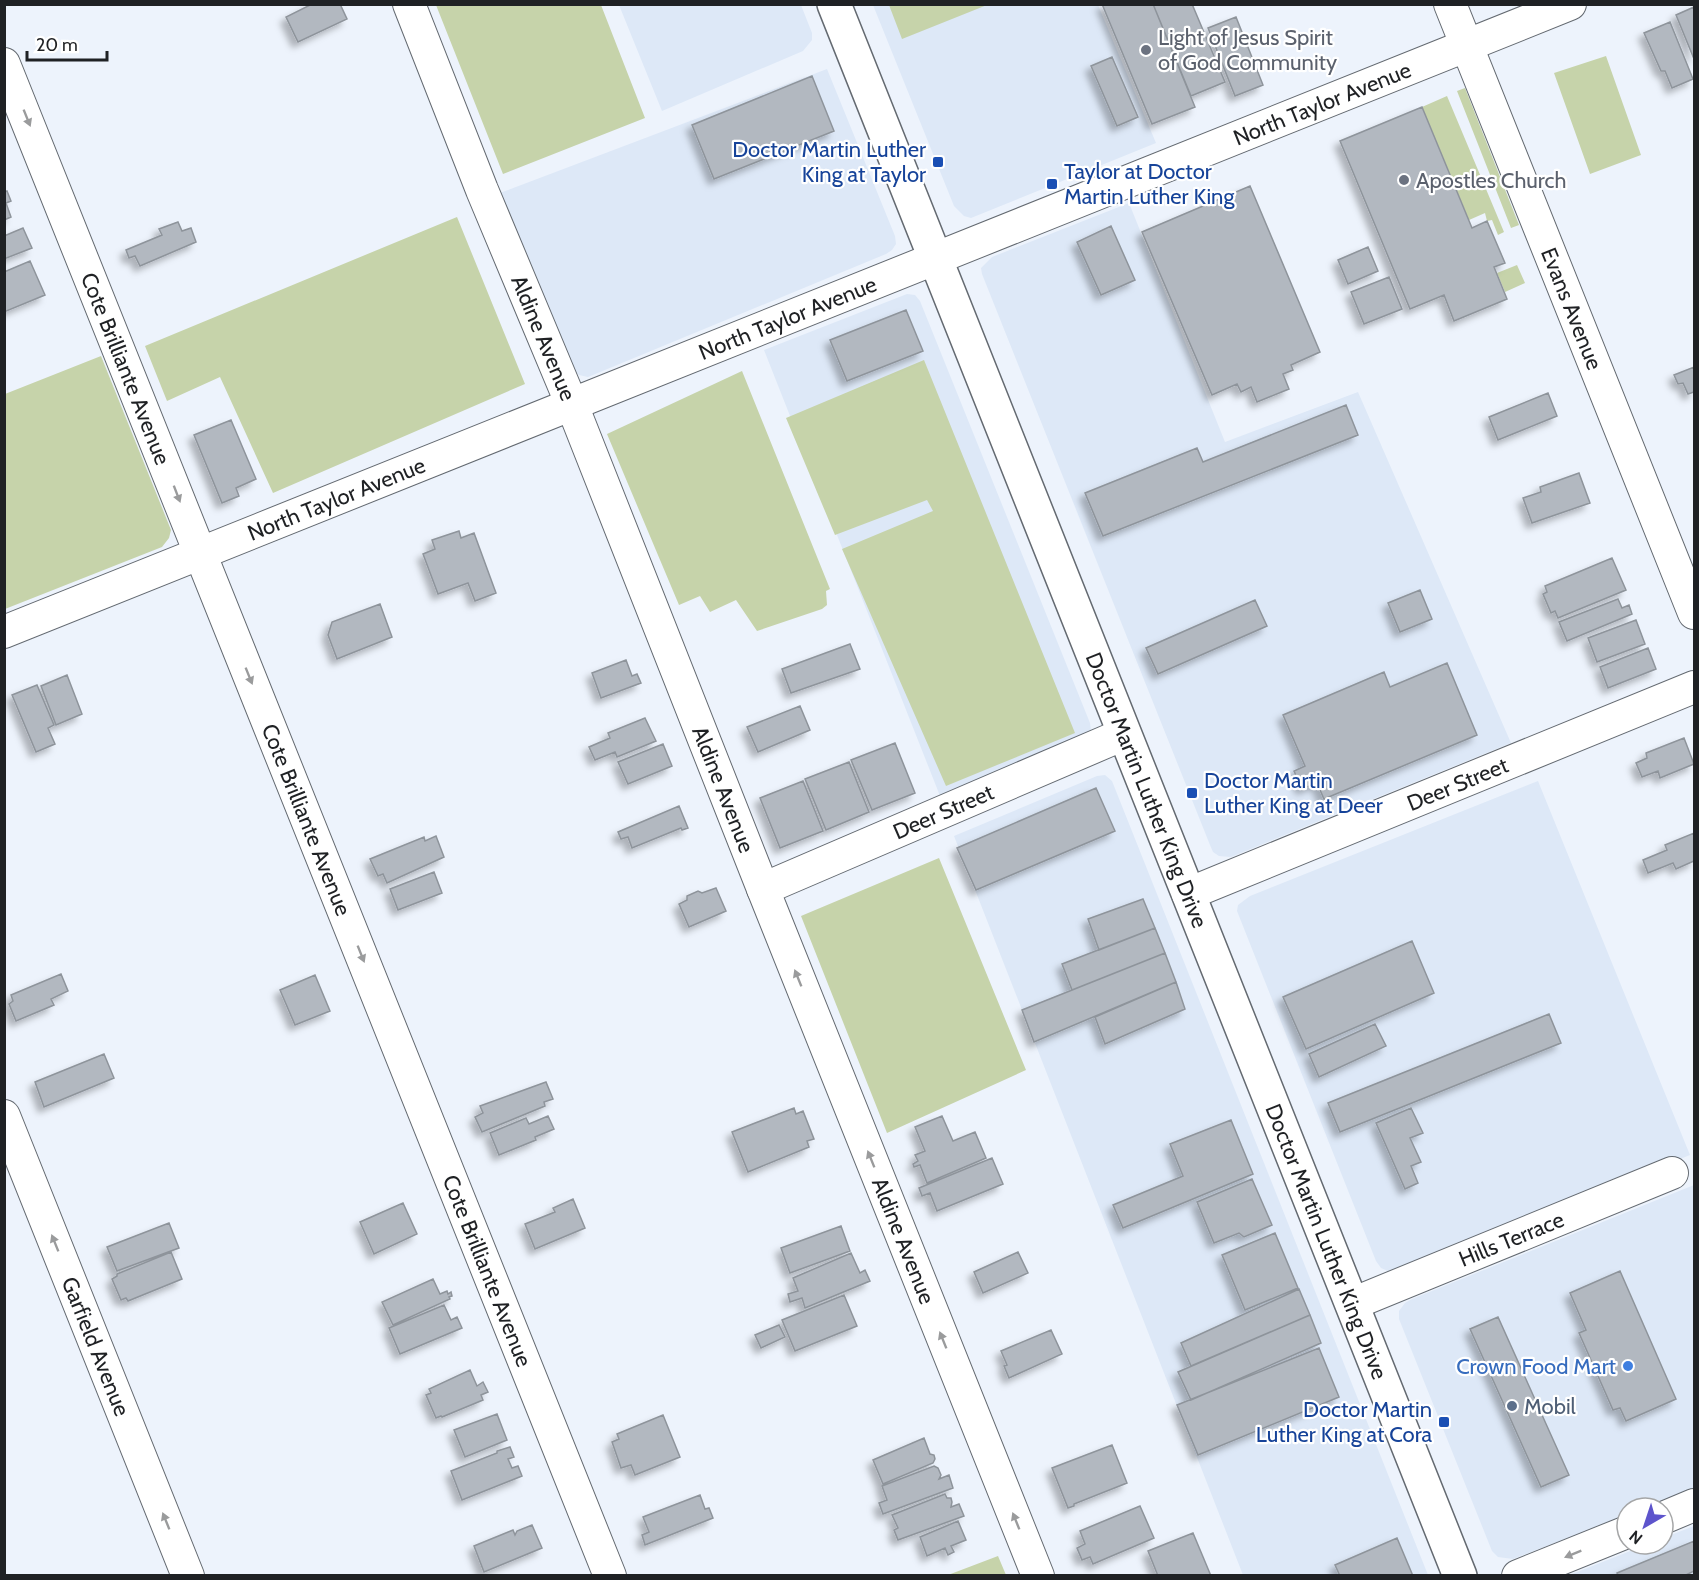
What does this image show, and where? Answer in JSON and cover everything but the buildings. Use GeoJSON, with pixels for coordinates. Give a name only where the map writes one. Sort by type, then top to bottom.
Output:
{"type":"FeatureCollection","features":[{"type":"Feature","properties":{"kind":"main road","name":"Doctor Martin Luther King Drive"},"geometry":{"type":"LineString","coordinates":[[834,4],[1460,1575]]}},
{"type":"Feature","properties":{"kind":"street","name":"Aldine Avenue"},"geometry":{"type":"LineString","coordinates":[[409,4],[482,190],[572,405],[1038,1575]]}},
{"type":"Feature","properties":{"kind":"street","name":"Evans Avenue"},"geometry":{"type":"LineString","coordinates":[[1450,4],[1695,613]]}},
{"type":"Feature","properties":{"kind":"street","name":"North Taylor Avenue"},"geometry":{"type":"LineString","coordinates":[[4,632],[1570,4]]}},
{"type":"Feature","properties":{"kind":"street","name":"Cote Brilliante Avenue"},"geometry":{"type":"LineString","coordinates":[[4,64],[610,1575]]}},
{"type":"Feature","properties":{"kind":"street","name":"Deer Street"},"geometry":{"type":"LineString","coordinates":[[1188,894],[1695,687]]}},
{"type":"Feature","properties":{"kind":"street","name":"Deer Street"},"geometry":{"type":"LineString","coordinates":[[763,889],[1124,734]]}},
{"type":"Feature","properties":{"kind":"street","name":"Garfield Avenue"},"geometry":{"type":"LineString","coordinates":[[4,1116],[188,1575]]}},
{"type":"Feature","properties":{"kind":"street","name":"Hills Terrace"},"geometry":{"type":"LineString","coordinates":[[1352,1304],[1672,1173]]}},
{"type":"Feature","properties":{"kind":"street"},"geometry":{"type":"LineString","coordinates":[[1675,1513],[1695,1505]]}},
{"type":"Feature","properties":{"kind":"street"},"geometry":{"type":"LineString","coordinates":[[1518,1575],[1615,1537]]}},
{"type":"Feature","properties":{"kind":"shaded area"},"geometry":{"type":"Polygon","coordinates":[[[619,5],[801,5],[812,33],[812,40],[803,51],[662,111],[619,5]]]}},
{"type":"Feature","properties":{"kind":"shaded area"},"geometry":{"type":"Polygon","coordinates":[[[873,5],[1098,5],[1156,143],[971,218],[964,216],[954,206],[873,5]]]}},
{"type":"Feature","properties":{"kind":"shaded area"},"geometry":{"type":"Polygon","coordinates":[[[827,69],[895,236],[896,244],[892,250],[588,377],[579,375],[573,370],[500,193],[827,69]]]}},
{"type":"Feature","properties":{"kind":"shaded area"},"geometry":{"type":"Polygon","coordinates":[[[1129,203],[1225,442],[1358,392],[1511,743],[1231,857],[1219,856],[1213,852],[1210,845],[981,268],[992,257],[1129,203]]]}},
{"type":"Feature","properties":{"kind":"shaded area"},"geometry":{"type":"Polygon","coordinates":[[[907,294],[915,295],[920,301],[1090,723],[1091,731],[942,801],[764,350],[907,294]]]}},
{"type":"Feature","properties":{"kind":"shaded area"},"geometry":{"type":"Polygon","coordinates":[[[1105,775],[1112,781],[1428,1575],[1243,1575],[954,836],[1097,776],[1105,775]]]}},
{"type":"Feature","properties":{"kind":"shaded area"},"geometry":{"type":"Polygon","coordinates":[[[1538,781],[1690,1155],[1398,1272],[1388,1271],[1381,1268],[1376,1261],[1237,911],[1238,905],[1250,896],[1538,781]]]}},
{"type":"Feature","properties":{"kind":"shaded area"},"geometry":{"type":"Polygon","coordinates":[[[1694,1185],[1694,1489],[1675,1496],[1615,1496],[1615,1520],[1513,1559],[1498,1557],[1492,1551],[1399,1319],[1399,1311],[1405,1303],[1694,1185]]]}},
{"type":"Feature","properties":{"kind":"shaded area"},"geometry":{"type":"Polygon","coordinates":[[[1694,1526],[1694,1575],[1567,1576],[1618,1556],[1675,1556],[1675,1533],[1694,1526]]]}},
{"type":"Feature","properties":{"kind":"green space"},"geometry":{"type":"Polygon","coordinates":[[[436,5],[601,5],[645,118],[503,174],[436,5]]]}},
{"type":"Feature","properties":{"kind":"green space"},"geometry":{"type":"Polygon","coordinates":[[[889,5],[987,5],[902,39],[889,5]]]}},
{"type":"Feature","properties":{"kind":"green space"},"geometry":{"type":"Polygon","coordinates":[[[1606,56],[1641,155],[1590,174],[1554,73],[1606,56]]]}},
{"type":"Feature","properties":{"kind":"green space"},"geometry":{"type":"Polygon","coordinates":[[[1465,88],[1519,225],[1511,228],[1457,91],[1465,88]]]}},
{"type":"Feature","properties":{"kind":"green space"},"geometry":{"type":"Polygon","coordinates":[[[1447,96],[1504,232],[1498,235],[1492,220],[1487,221],[1485,213],[1469,220],[1422,107],[1447,96]]]}},
{"type":"Feature","properties":{"kind":"green space"},"geometry":{"type":"Polygon","coordinates":[[[457,217],[525,384],[273,493],[220,377],[167,401],[145,346],[457,217]]]}},
{"type":"Feature","properties":{"kind":"green space"},"geometry":{"type":"Polygon","coordinates":[[[1517,265],[1525,283],[1505,292],[1497,273],[1517,265]]]}},
{"type":"Feature","properties":{"kind":"green space"},"geometry":{"type":"Polygon","coordinates":[[[101,356],[171,530],[169,538],[162,547],[5,609],[5,394],[101,356]]]}},
{"type":"Feature","properties":{"kind":"green space"},"geometry":{"type":"Polygon","coordinates":[[[924,360],[1075,733],[946,786],[842,549],[933,511],[927,500],[835,535],[786,418],[924,360]]]}},
{"type":"Feature","properties":{"kind":"green space"},"geometry":{"type":"Polygon","coordinates":[[[742,371],[830,589],[826,591],[827,605],[822,609],[757,631],[736,600],[710,612],[700,596],[679,605],[607,434],[742,371]]]}},
{"type":"Feature","properties":{"kind":"green space"},"geometry":{"type":"Polygon","coordinates":[[[939,858],[1026,1070],[887,1133],[801,916],[939,858]]]}},
{"type":"Feature","properties":{"kind":"green space"},"geometry":{"type":"Polygon","coordinates":[[[998,1556],[1006,1575],[948,1575],[998,1556]]]}},
{"type":"Feature","properties":{"kind":"place","name":"Light of Jesus Spirit of God Community"},"geometry":{"type":"Point","coordinates":[1146,50]}},
{"type":"Feature","properties":{"kind":"place","name":"Doctor Martin Luther King at Taylor"},"geometry":{"type":"Point","coordinates":[938,162]}},
{"type":"Feature","properties":{"kind":"place","name":"Apostles Church"},"geometry":{"type":"Point","coordinates":[1404,180]}},
{"type":"Feature","properties":{"kind":"place","name":"Taylor at Doctor Martin Luther King"},"geometry":{"type":"Point","coordinates":[1052,184]}},
{"type":"Feature","properties":{"kind":"place","name":"Doctor Martin Luther King at Deer"},"geometry":{"type":"Point","coordinates":[1192,793]}},
{"type":"Feature","properties":{"kind":"place","name":"Crown Food Mart"},"geometry":{"type":"Point","coordinates":[1628,1366]}},
{"type":"Feature","properties":{"kind":"place","name":"Mobil"},"geometry":{"type":"Point","coordinates":[1512,1406]}},
{"type":"Feature","properties":{"kind":"place","name":"Doctor Martin Luther King at Cora"},"geometry":{"type":"Point","coordinates":[1444,1422]}}]}
